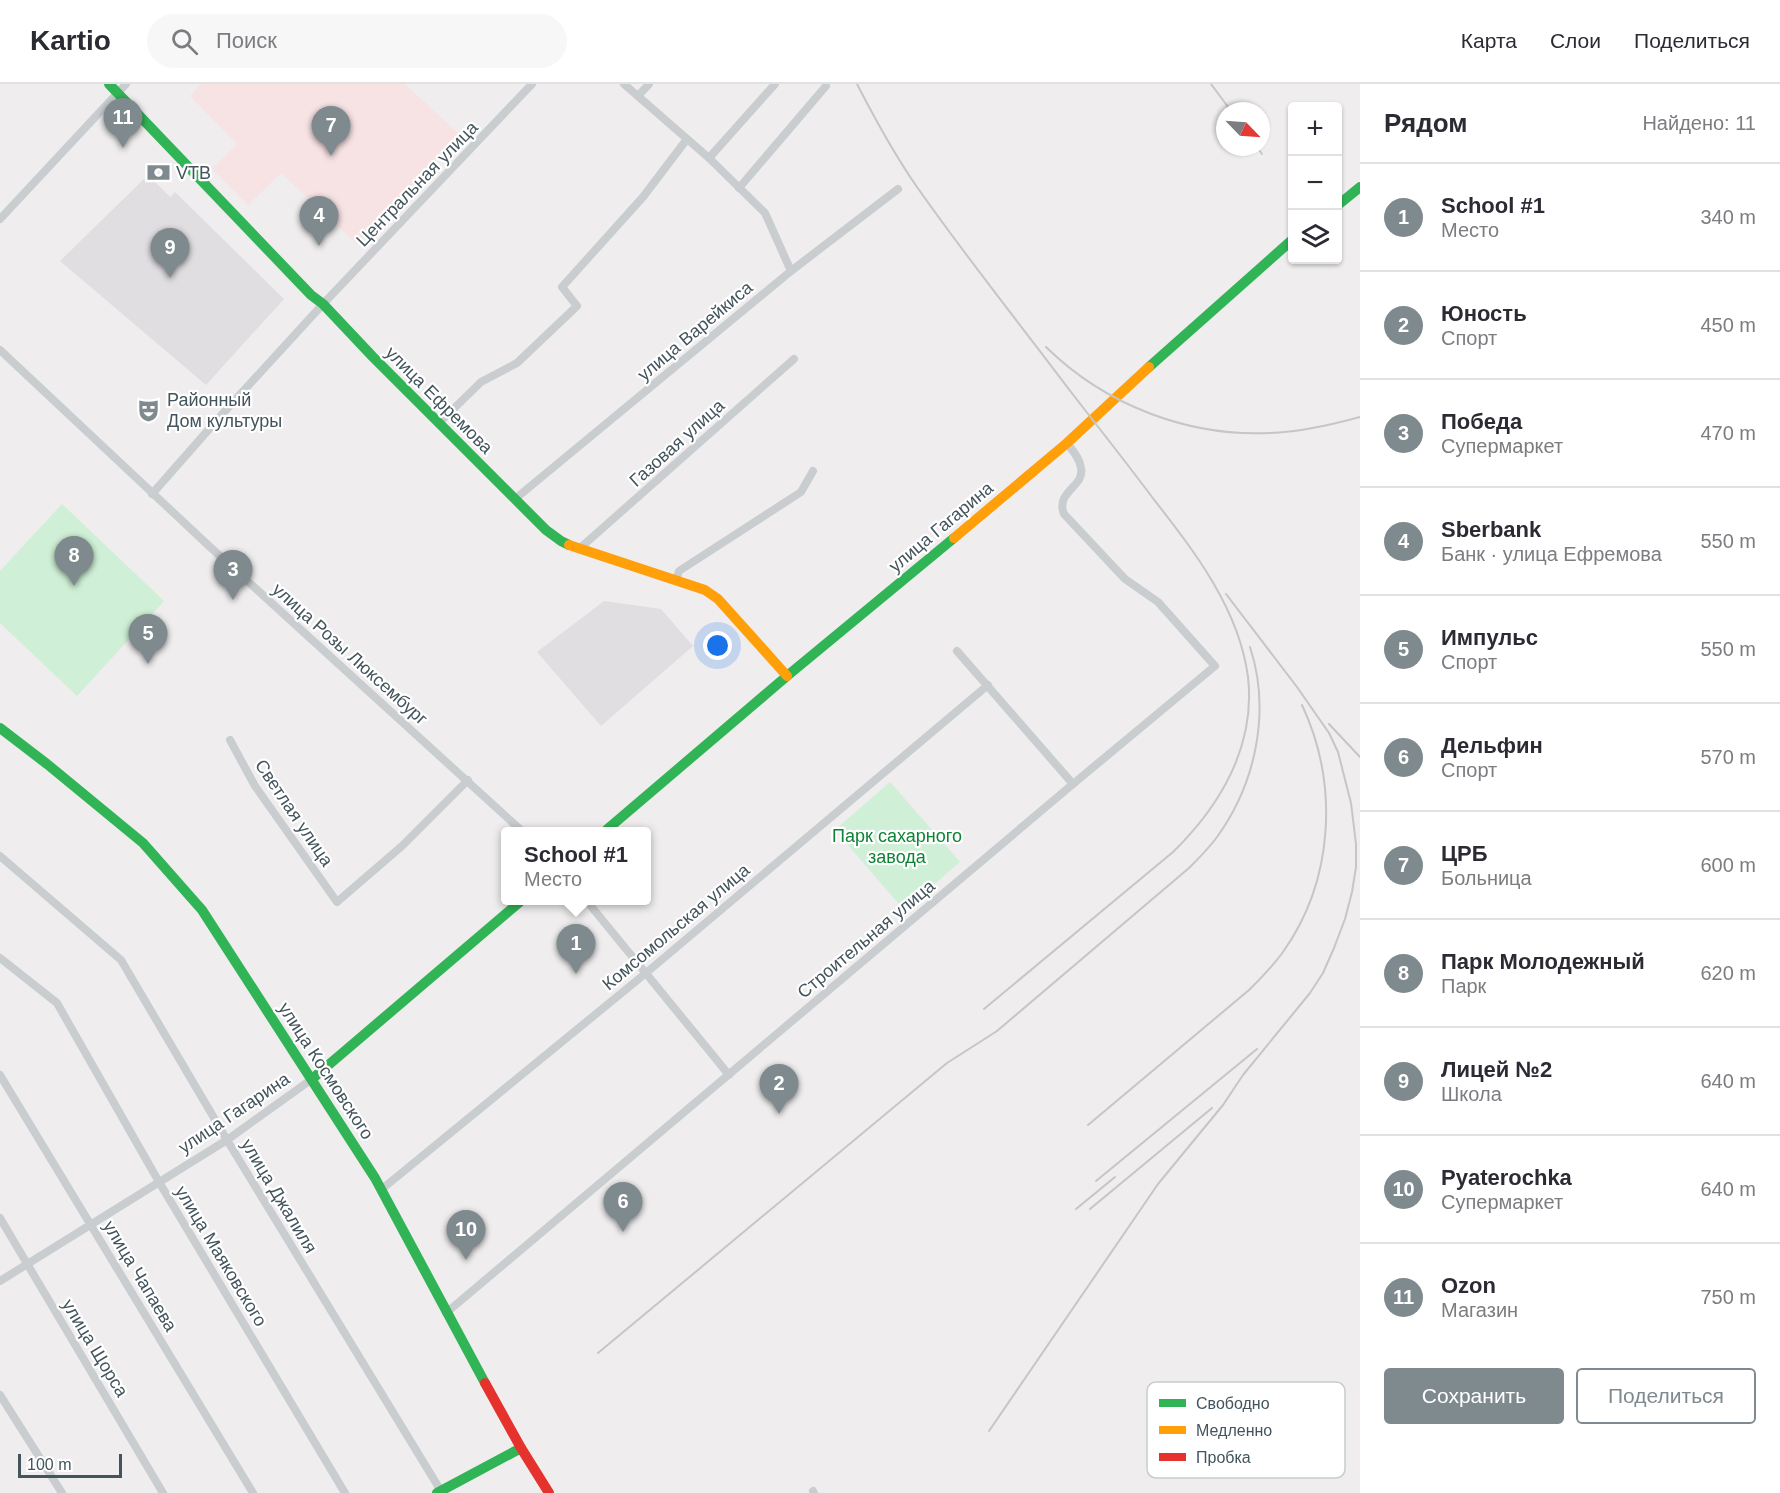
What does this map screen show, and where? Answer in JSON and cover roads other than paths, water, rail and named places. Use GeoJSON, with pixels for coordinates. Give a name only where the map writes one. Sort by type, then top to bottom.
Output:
{"type":"FeatureCollection","features":[{"type":"Feature","properties":{"kind":"street","name":"улица Ефремова"},"geometry":{"type":"LineString","coordinates":[[109,84],[311,295],[323,304],[546,530],[561,541],[579,549],[705,590],[718,599],[787,676]]}},
{"type":"Feature","properties":{"kind":"street"},"geometry":{"type":"LineString","coordinates":[[0,219],[126,84]]}},
{"type":"Feature","properties":{"kind":"street","name":"Центральная улица"},"geometry":{"type":"LineString","coordinates":[[152,494],[323,304],[532,84]]}},
{"type":"Feature","properties":{"kind":"street"},"geometry":{"type":"LineString","coordinates":[[624,84],[709,158],[765,213],[791,271]]}},
{"type":"Feature","properties":{"kind":"street"},"geometry":{"type":"LineString","coordinates":[[638,96],[649,84]]}},
{"type":"Feature","properties":{"kind":"street"},"geometry":{"type":"LineString","coordinates":[[709,158],[775,84]]}},
{"type":"Feature","properties":{"kind":"street"},"geometry":{"type":"LineString","coordinates":[[740,188],[826,86]]}},
{"type":"Feature","properties":{"kind":"street"},"geometry":{"type":"LineString","coordinates":[[439,423],[481,382],[517,363],[577,306],[562,287],[643,197],[687,139]]}},
{"type":"Feature","properties":{"kind":"street"},"geometry":{"type":"LineString","coordinates":[[1342,202],[1360,187]]}},
{"type":"Feature","properties":{"kind":"street","name":"улица Варейкиса"},"geometry":{"type":"LineString","coordinates":[[515,499],[791,271],[898,189]]}},
{"type":"Feature","properties":{"kind":"street","name":"улица Гагарина"},"geometry":{"type":"LineString","coordinates":[[609,827],[1066,443],[1288,244]]}},
{"type":"Feature","properties":{"kind":"street","name":"улица Розы Люксембург"},"geometry":{"type":"LineString","coordinates":[[0,350],[152,494],[519,827]]}},
{"type":"Feature","properties":{"kind":"street","name":"Газовая улица"},"geometry":{"type":"LineString","coordinates":[[579,549],[794,359]]}},
{"type":"Feature","properties":{"kind":"street","name":"Строительная улица"},"geometry":{"type":"LineString","coordinates":[[446,1313],[1215,666],[1158,602],[1125,579],[1064,514],[1061,507],[1062,501],[1081,475],[1082,468],[1078,458],[1066,443]]}},
{"type":"Feature","properties":{"kind":"street"},"geometry":{"type":"LineString","coordinates":[[676,580],[679,571],[801,492],[813,471]]}},
{"type":"Feature","properties":{"kind":"street"},"geometry":{"type":"LineString","coordinates":[[957,651],[1073,784]]}},
{"type":"Feature","properties":{"kind":"street","name":"Комсомольская улица"},"geometry":{"type":"LineString","coordinates":[[382,1190],[646,973],[988,685]]}},
{"type":"Feature","properties":{"kind":"street","name":"улица Космовского"},"geometry":{"type":"LineString","coordinates":[[0,728],[143,843],[202,910],[382,1190],[446,1313],[521,1448],[549,1493]]}},
{"type":"Feature","properties":{"kind":"street","name":"Светлая улица"},"geometry":{"type":"LineString","coordinates":[[230,740],[255,786],[337,902],[402,846],[468,780]]}},
{"type":"Feature","properties":{"kind":"street","name":"улица Джалиля"},"geometry":{"type":"LineString","coordinates":[[0,856],[121,960],[439,1492]]}},
{"type":"Feature","properties":{"kind":"street","name":"улица Гагарина"},"geometry":{"type":"LineString","coordinates":[[0,1281],[227,1140],[312,1079],[516,905]]}},
{"type":"Feature","properties":{"kind":"street"},"geometry":{"type":"LineString","coordinates":[[590,905],[729,1075]]}},
{"type":"Feature","properties":{"kind":"street","name":"улица Маяковского"},"geometry":{"type":"LineString","coordinates":[[0,958],[57,1003],[159,1182],[345,1493]]}},
{"type":"Feature","properties":{"kind":"street","name":"улица Чапаева"},"geometry":{"type":"LineString","coordinates":[[0,1075],[253,1493]]}},
{"type":"Feature","properties":{"kind":"street","name":"улица Щорса"},"geometry":{"type":"LineString","coordinates":[[0,1218],[163,1493]]}},
{"type":"Feature","properties":{"kind":"street"},"geometry":{"type":"LineString","coordinates":[[0,1395],[62,1493]]}},
{"type":"Feature","properties":{"kind":"street"},"geometry":{"type":"LineString","coordinates":[[439,1492],[521,1448]]}},
{"type":"Feature","properties":{"kind":"railway"},"geometry":{"type":"LineString","coordinates":[[857,84],[893,149],[936,213],[1198,559],[1225,604],[1235,627],[1248,677],[1249,702],[1240,751],[1231,773],[1206,815],[1173,852],[984,1009]]}},
{"type":"Feature","properties":{"kind":"railway"},"geometry":{"type":"LineString","coordinates":[[1211,84],[1224,102]]}},
{"type":"Feature","properties":{"kind":"railway"},"geometry":{"type":"LineString","coordinates":[[1046,347],[1069,368],[1121,401],[1179,423],[1239,433],[1270,433],[1315,428],[1360,417]]}},
{"type":"Feature","properties":{"kind":"railway"},"geometry":{"type":"LineString","coordinates":[[989,1431],[1158,1184],[1310,993],[1323,973],[1345,919],[1356,867],[1356,844],[1351,803],[1338,752],[1329,733],[1297,687],[1226,594]]}},
{"type":"Feature","properties":{"kind":"railway"},"geometry":{"type":"LineString","coordinates":[[598,1353],[947,1063],[997,1031],[1204,853],[1217,837],[1242,794],[1256,746],[1259,696],[1250,647]]}},
{"type":"Feature","properties":{"kind":"railway"},"geometry":{"type":"LineString","coordinates":[[1088,1125],[1249,990],[1283,952],[1300,924],[1313,894],[1326,831],[1326,799],[1322,767],[1314,735],[1302,705]]}},
{"type":"Feature","properties":{"kind":"railway"},"geometry":{"type":"LineString","coordinates":[[1329,724],[1360,757]]}},
{"type":"Feature","properties":{"kind":"railway"},"geometry":{"type":"LineString","coordinates":[[1096,1181],[1257,1049]]}},
{"type":"Feature","properties":{"kind":"railway"},"geometry":{"type":"LineString","coordinates":[[1090,1209],[1212,1108]]}},
{"type":"Feature","properties":{"kind":"railway"},"geometry":{"type":"LineString","coordinates":[[1076,1209],[1115,1177]]}},
{"type":"Feature","properties":{"kind":"place","name":"Ozon"},"geometry":{"type":"Point","coordinates":[123,148]}},
{"type":"Feature","properties":{"kind":"place","name":"ЦРБ"},"geometry":{"type":"Point","coordinates":[331,156]}},
{"type":"Feature","properties":{"kind":"place","name":"VTB"},"geometry":{"type":"Point","coordinates":[158,173]}},
{"type":"Feature","properties":{"kind":"place","name":"Sberbank"},"geometry":{"type":"Point","coordinates":[319,246]}},
{"type":"Feature","properties":{"kind":"place","name":"Лицей №2"},"geometry":{"type":"Point","coordinates":[170,278]}},
{"type":"Feature","properties":{"kind":"place","name":"Районный Дом культуры"},"geometry":{"type":"Point","coordinates":[149,410]}},
{"type":"Feature","properties":{"kind":"place","name":"Парк Молодежный"},"geometry":{"type":"Point","coordinates":[74,586]}},
{"type":"Feature","properties":{"kind":"place","name":"Победа"},"geometry":{"type":"Point","coordinates":[233,600]}},
{"type":"Feature","properties":{"kind":"place","name":"Импульс"},"geometry":{"type":"Point","coordinates":[148,664]}},
{"type":"Feature","properties":{"kind":"place","name":"School #1"},"geometry":{"type":"Point","coordinates":[576,974]}},
{"type":"Feature","properties":{"kind":"place","name":"Юность"},"geometry":{"type":"Point","coordinates":[779,1114]}},
{"type":"Feature","properties":{"kind":"place","name":"Дельфин"},"geometry":{"type":"Point","coordinates":[623,1232]}},
{"type":"Feature","properties":{"kind":"place","name":"Pyaterochka"},"geometry":{"type":"Point","coordinates":[466,1260]}},
{"type":"Feature","properties":{"kind":"park label","name":"Парк сахарного завода"},"geometry":{"type":"Point","coordinates":[897,846]}}]}
